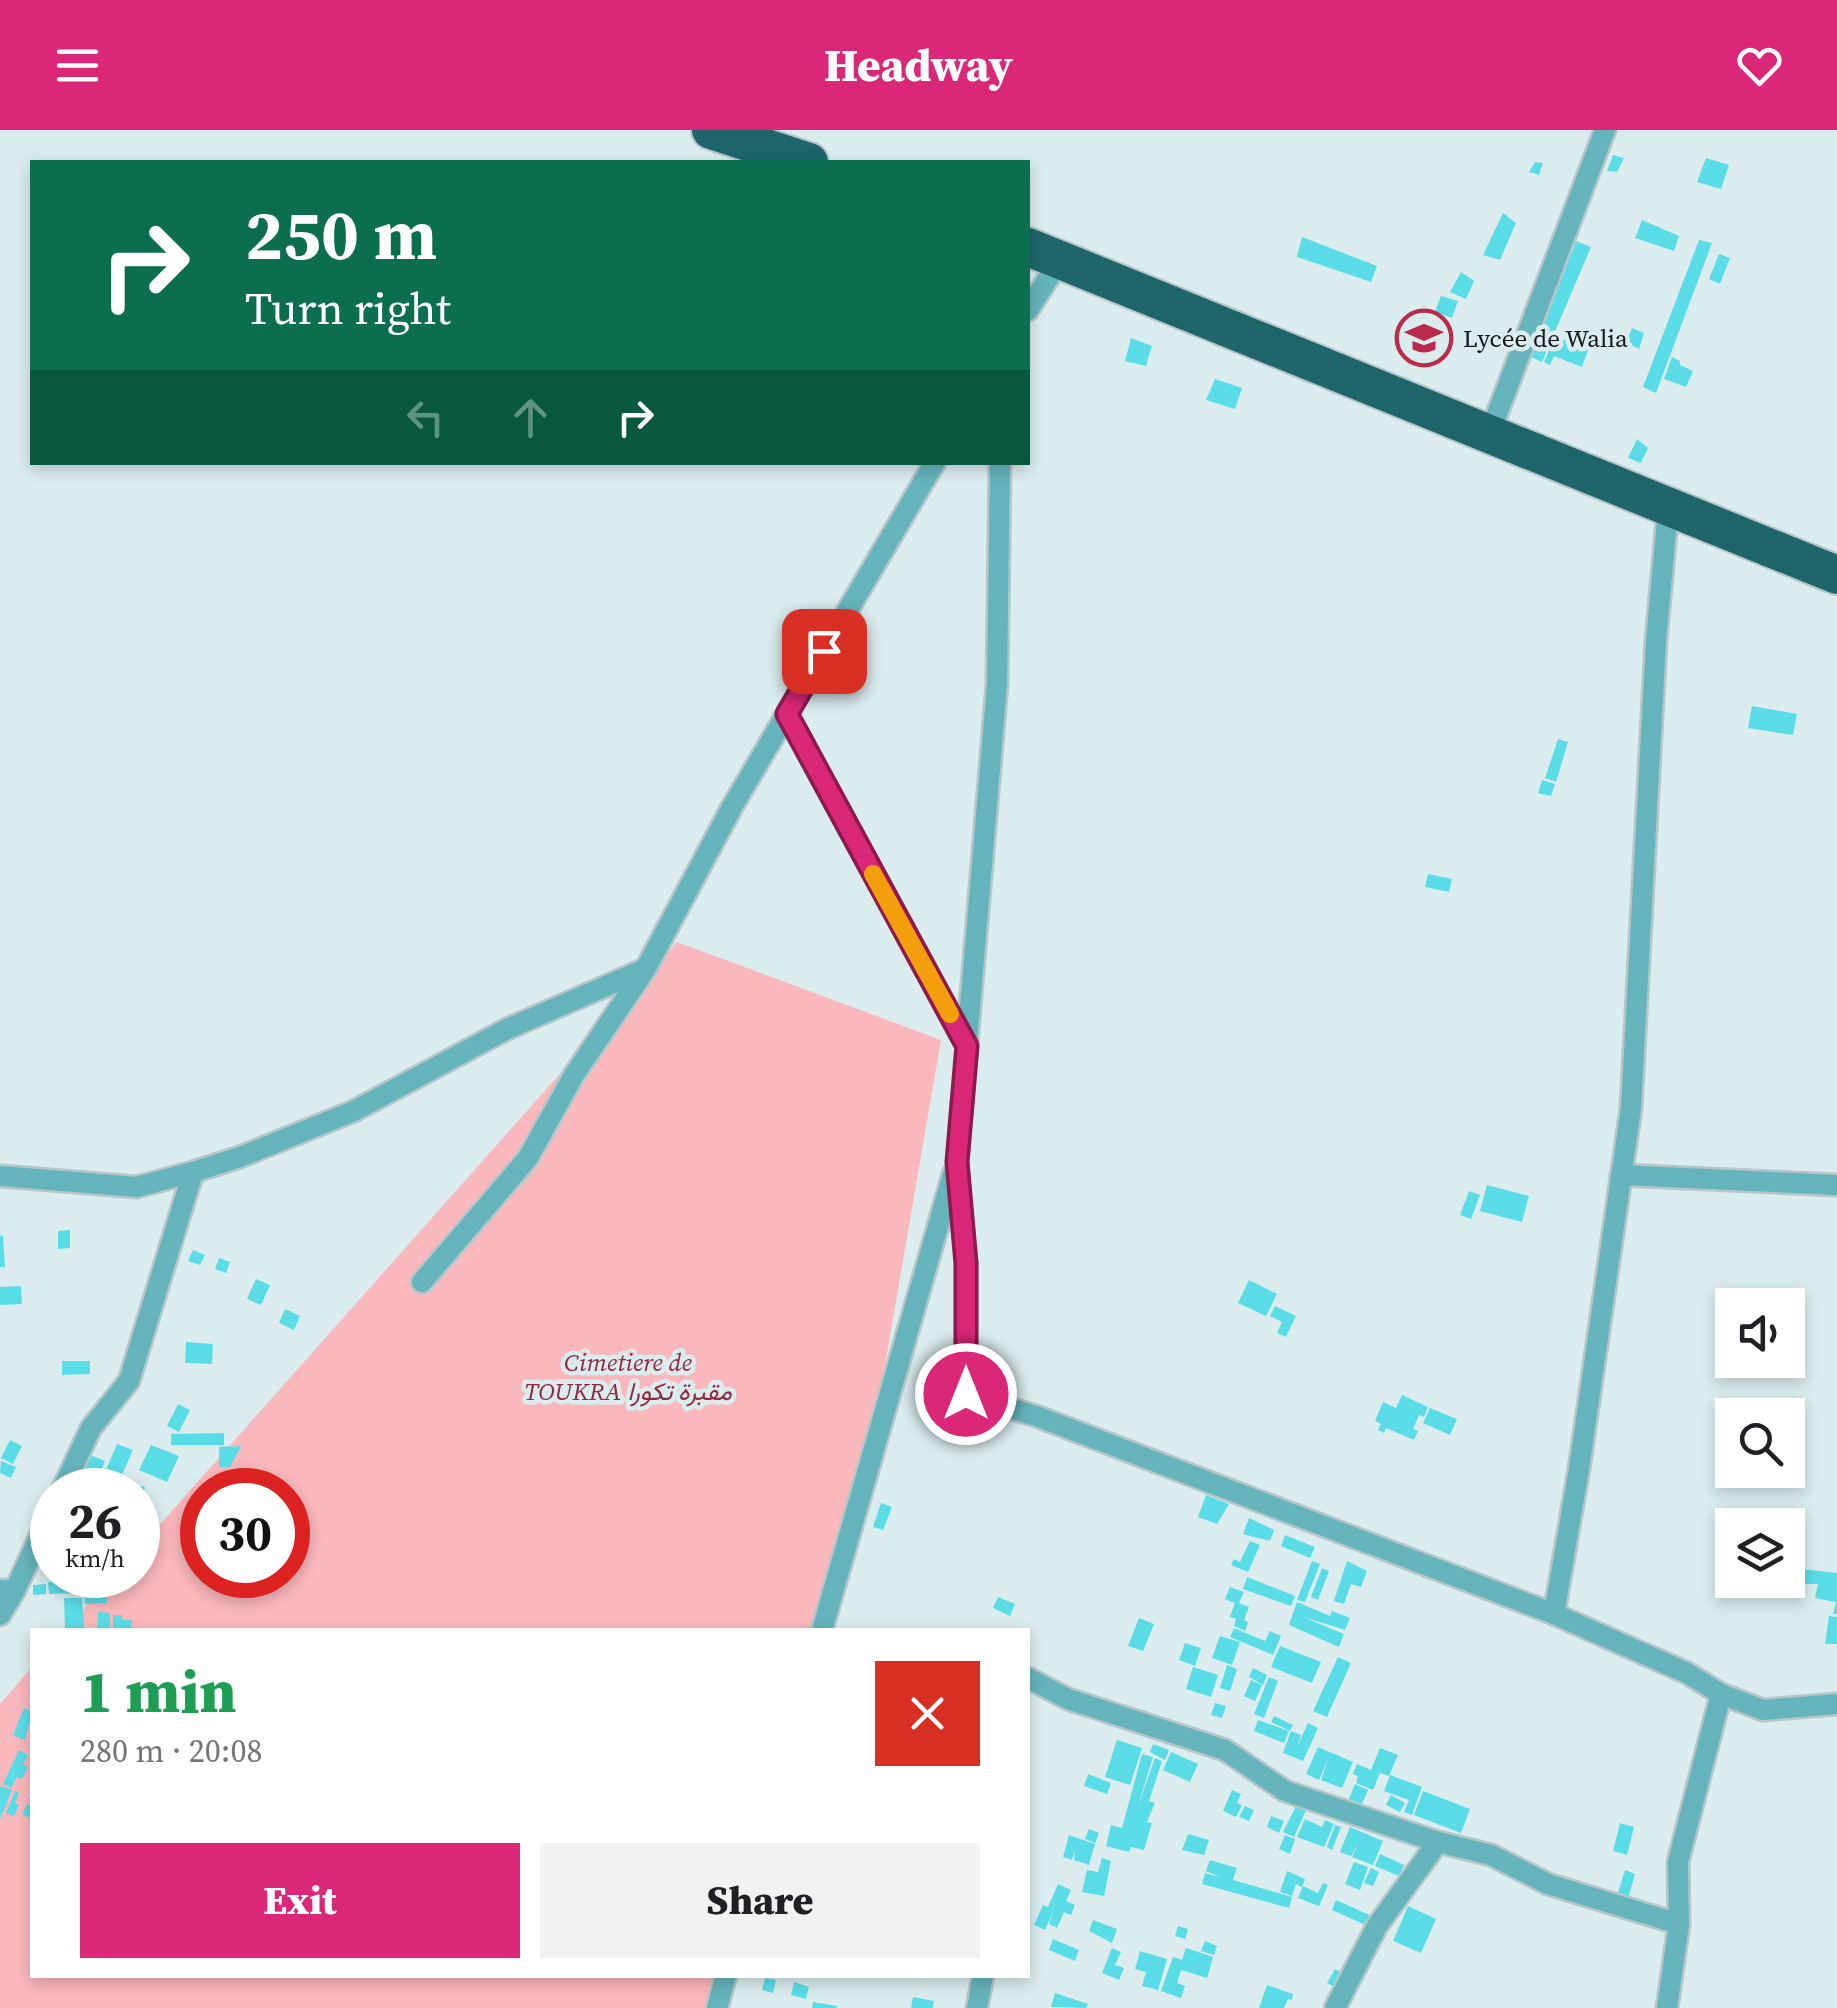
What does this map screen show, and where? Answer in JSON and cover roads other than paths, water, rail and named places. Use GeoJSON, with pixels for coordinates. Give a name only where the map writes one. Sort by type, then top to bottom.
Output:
{"type":"FeatureCollection","features":[{"type":"Feature","properties":{"kind":"highway"},"geometry":{"type":"LineString","coordinates":[[711,130],[803,160]]}},
{"type":"Feature","properties":{"kind":"highway"},"geometry":{"type":"LineString","coordinates":[[1044,254],[1837,575]]}},
{"type":"Feature","properties":{"kind":"street"},"geometry":{"type":"LineString","coordinates":[[1490,435],[1605,130]]}},
{"type":"Feature","properties":{"kind":"street"},"geometry":{"type":"LineString","coordinates":[[1030,303],[1044,254]]}},
{"type":"Feature","properties":{"kind":"street"},"geometry":{"type":"LineString","coordinates":[[422,1282],[528,1158],[574,1075],[645,970],[732,807],[933,465]]}},
{"type":"Feature","properties":{"kind":"street"},"geometry":{"type":"LineString","coordinates":[[1000,465],[998,684],[957,1162],[966,1263],[966,1394],[1036,1416],[1554,1614],[1763,1710],[1837,1704]]}},
{"type":"Feature","properties":{"kind":"street"},"geometry":{"type":"LineString","coordinates":[[1554,1614],[1631,1108],[1656,641],[1668,509]]}},
{"type":"Feature","properties":{"kind":"street"},"geometry":{"type":"LineString","coordinates":[[787,714],[967,1046]]}},
{"type":"Feature","properties":{"kind":"street"},"geometry":{"type":"LineString","coordinates":[[0,1176],[137,1187],[194,1172],[354,1111],[508,1029],[645,970]]}},
{"type":"Feature","properties":{"kind":"street"},"geometry":{"type":"LineString","coordinates":[[823,1628],[957,1162]]}},
{"type":"Feature","properties":{"kind":"street"},"geometry":{"type":"LineString","coordinates":[[72,1468],[91,1428],[129,1380],[194,1172]]}},
{"type":"Feature","properties":{"kind":"street"},"geometry":{"type":"LineString","coordinates":[[1621,1175],[1837,1185]]}},
{"type":"Feature","properties":{"kind":"street"},"geometry":{"type":"LineString","coordinates":[[0,1615],[7,1590],[30,1549]]}},
{"type":"Feature","properties":{"kind":"street"},"geometry":{"type":"LineString","coordinates":[[1030,1679],[1068,1700],[1225,1750],[1285,1791],[1491,1856],[1548,1884],[1679,1924]]}},
{"type":"Feature","properties":{"kind":"street"},"geometry":{"type":"LineString","coordinates":[[1667,2008],[1679,1924],[1678,1862],[1721,1694]]}},
{"type":"Feature","properties":{"kind":"street"},"geometry":{"type":"LineString","coordinates":[[1335,2008],[1377,1926],[1438,1842]]}},
{"type":"Feature","properties":{"kind":"street"},"geometry":{"type":"LineString","coordinates":[[717,2008],[725,1978]]}},
{"type":"Feature","properties":{"kind":"street"},"geometry":{"type":"LineString","coordinates":[[977,2008],[982,1978]]}},
{"type":"Feature","properties":{"kind":"place","name":"Lycée de Walia"},"geometry":{"type":"Point","coordinates":[1424,338]}},
{"type":"Feature","properties":{"kind":"park label","name":"Cimetiere de TOUKRA مقبرة تكورا"},"geometry":{"type":"Point","coordinates":[628,1376]}}]}
